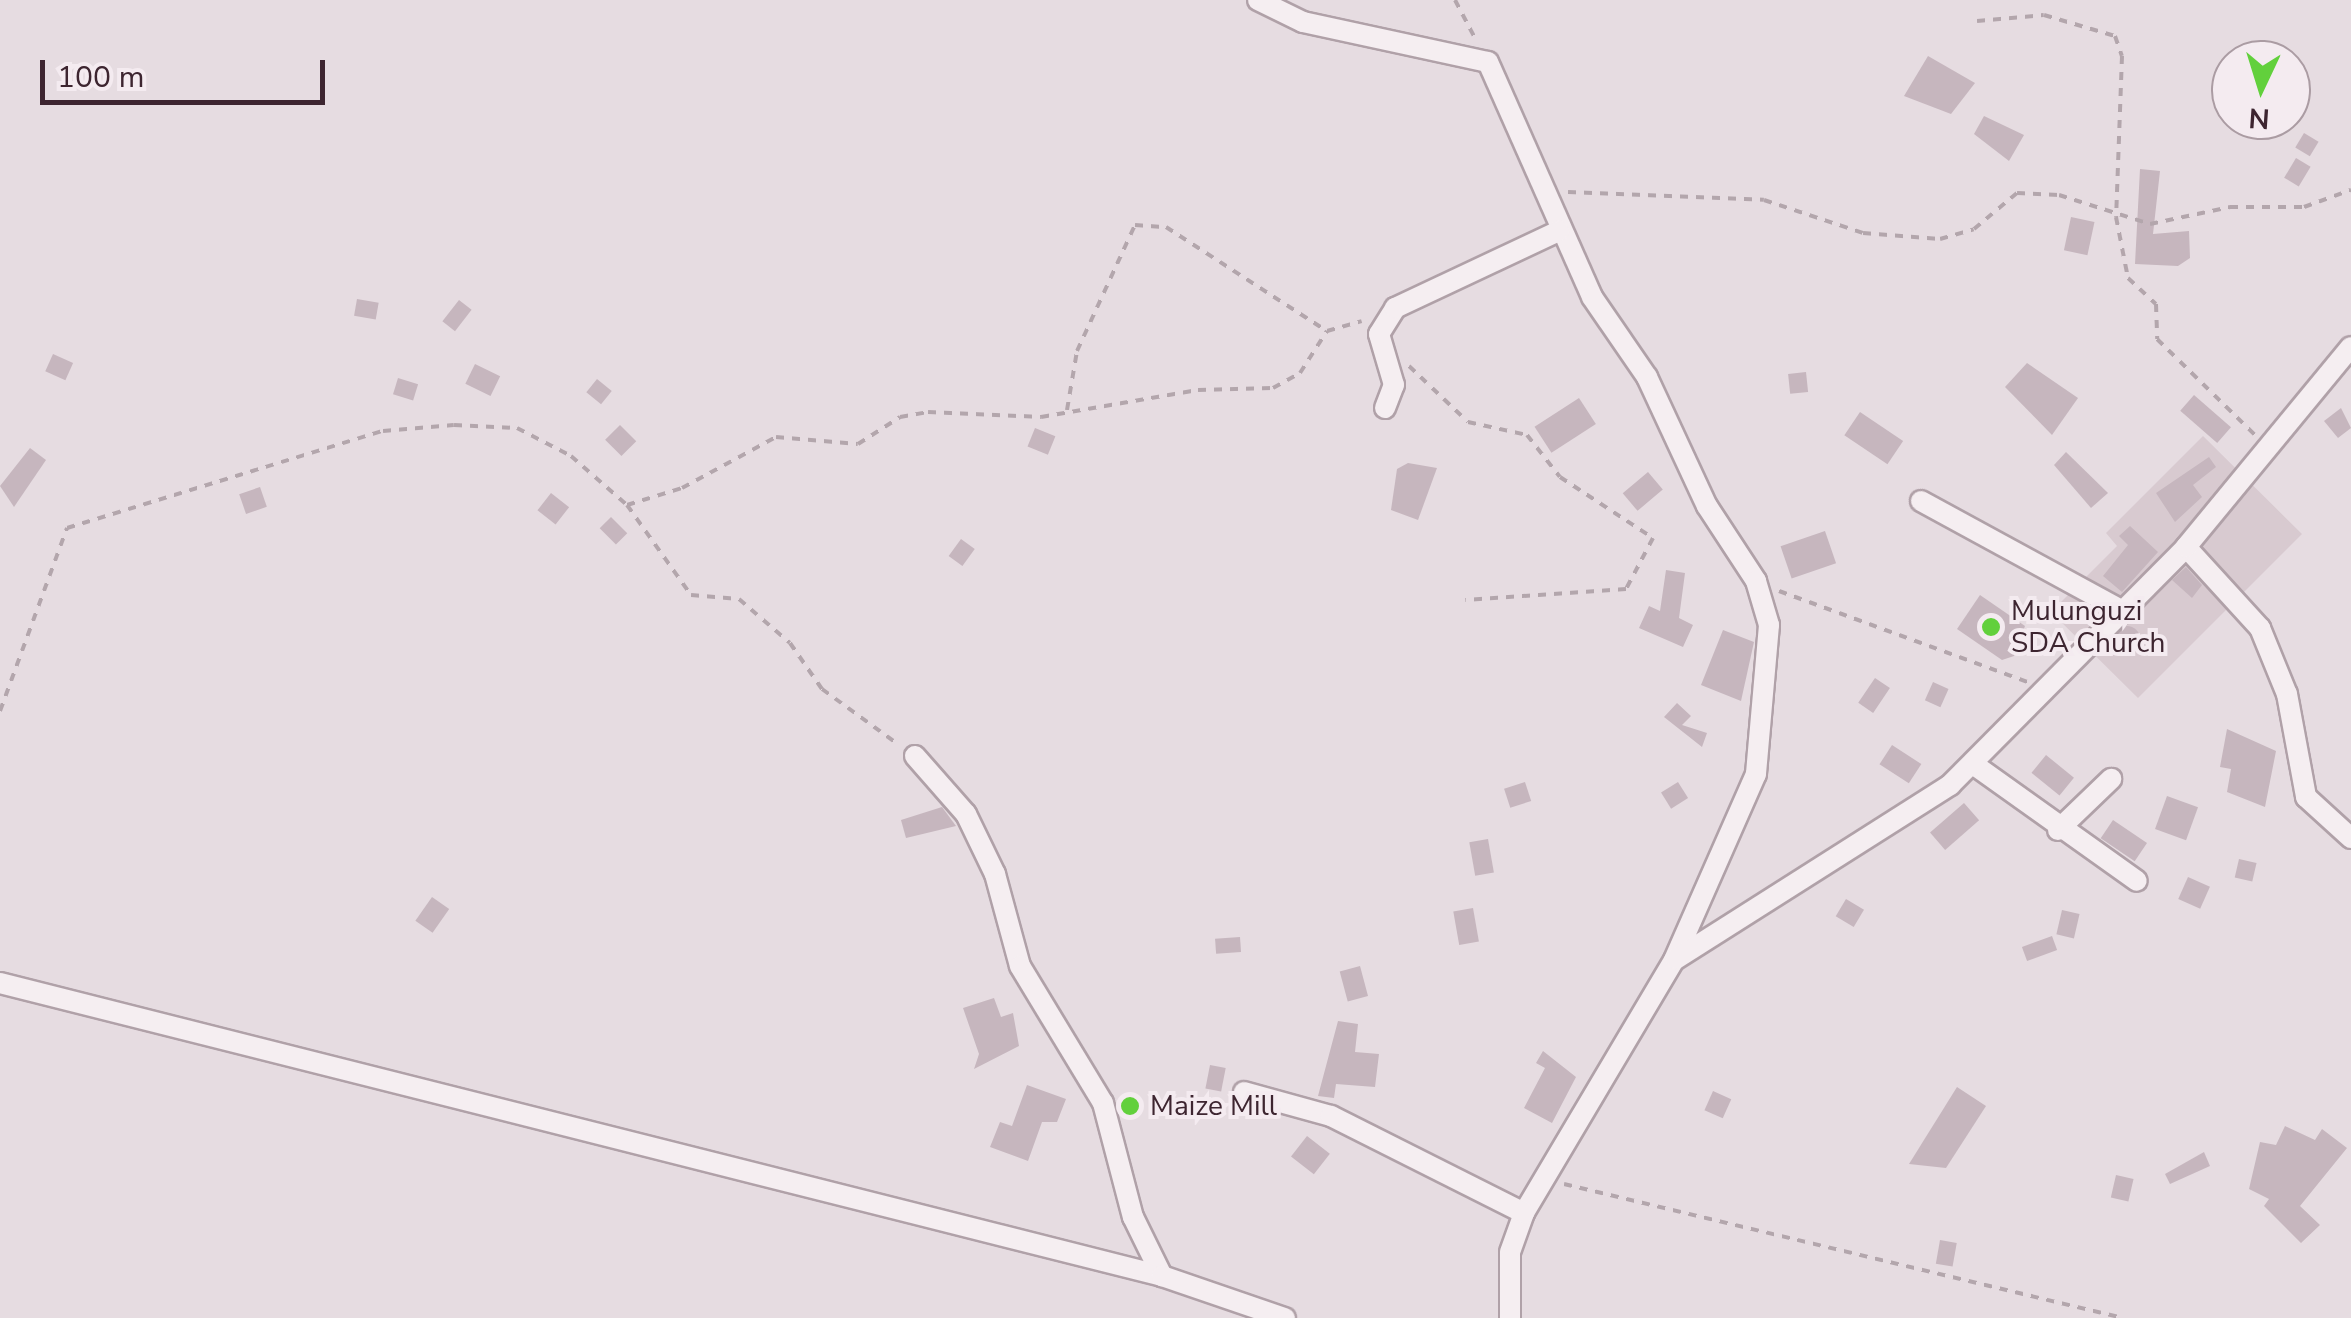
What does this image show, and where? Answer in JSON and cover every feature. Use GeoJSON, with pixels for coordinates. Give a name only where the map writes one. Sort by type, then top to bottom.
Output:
{"type":"FeatureCollection","features":[{"type":"Feature","properties":{"kind":"street"},"geometry":{"type":"LineString","coordinates":[[1258,0],[1302,22],[1488,62],[1556,221],[1756,581],[1772,658],[1756,774],[1674,960],[1524,1213],[1510,1252],[1510,1318]]}},
{"type":"Feature","properties":{"kind":"street"},"geometry":{"type":"LineString","coordinates":[[1385,408],[1394,384],[1379,334],[1394,308],[1556,221]]}},
{"type":"Feature","properties":{"kind":"street"},"geometry":{"type":"LineString","coordinates":[[1674,960],[1972,764],[2051,690],[2186,547],[2351,347]]}},
{"type":"Feature","properties":{"kind":"street"},"geometry":{"type":"LineString","coordinates":[[1921,501],[2125,612]]}},
{"type":"Feature","properties":{"kind":"street"},"geometry":{"type":"LineString","coordinates":[[2186,547],[2260,628],[2287,694],[2306,796],[2351,838]]}},
{"type":"Feature","properties":{"kind":"street"},"geometry":{"type":"LineString","coordinates":[[915,756],[966,814],[996,874],[1020,966],[1103,1103],[1132,1217],[1162,1276]]}},
{"type":"Feature","properties":{"kind":"street"},"geometry":{"type":"LineString","coordinates":[[1972,764],[2058,830],[2136,881]]}},
{"type":"Feature","properties":{"kind":"street"},"geometry":{"type":"LineString","coordinates":[[2058,830],[2112,779]]}},
{"type":"Feature","properties":{"kind":"street"},"geometry":{"type":"LineString","coordinates":[[0,983],[1162,1276],[1286,1318]]}},
{"type":"Feature","properties":{"kind":"street"},"geometry":{"type":"LineString","coordinates":[[1244,1092],[1331,1116],[1524,1213]]}},
{"type":"Feature","properties":{"kind":"path"},"geometry":{"type":"LineString","coordinates":[[1455,0],[1488,62]]}},
{"type":"Feature","properties":{"kind":"path"},"geometry":{"type":"LineString","coordinates":[[1977,21],[2044,14],[2115,36],[2116,217],[2128,278],[2156,304],[2157,339],[2267,451]]}},
{"type":"Feature","properties":{"kind":"path"},"geometry":{"type":"LineString","coordinates":[[1556,221],[1566,192],[1764,200],[1863,233],[1940,239],[1962,236],[2017,192],[2037,192],[2116,217],[2166,223],[2230,206],[2287,210],[2351,190]]}},
{"type":"Feature","properties":{"kind":"path"},"geometry":{"type":"LineString","coordinates":[[1067,410],[1078,351],[1135,225],[1166,227],[1327,331]]}},
{"type":"Feature","properties":{"kind":"path"},"geometry":{"type":"LineString","coordinates":[[627,505],[682,488],[776,436],[858,444],[900,416],[1067,410],[1273,388],[1300,373],[1327,331],[1394,308]]}},
{"type":"Feature","properties":{"kind":"path"},"geometry":{"type":"LineString","coordinates":[[1401,358],[1468,422],[1527,435],[1560,477],[1653,538],[1626,589],[1465,600]]}},
{"type":"Feature","properties":{"kind":"path"},"geometry":{"type":"LineString","coordinates":[[0,711],[67,528],[384,431],[454,425],[517,428],[571,456],[627,505],[691,595],[738,599],[790,643],[822,689],[915,756]]}},
{"type":"Feature","properties":{"kind":"path"},"geometry":{"type":"LineString","coordinates":[[1756,581],[2051,690]]}},
{"type":"Feature","properties":{"kind":"path"},"geometry":{"type":"LineString","coordinates":[[1542,1178],[2123,1318]]}},
{"type":"Feature","properties":{"kind":"shaded area"},"geometry":{"type":"Polygon","coordinates":[[[2203,436],[2302,534],[2138,698],[2051,612],[2117,546],[2106,533],[2203,436]]]}},
{"type":"Feature","properties":{"kind":"building"},"geometry":{"type":"Polygon","coordinates":[[[1928,56],[1975,83],[1951,114],[1904,96],[1928,56]]]}},
{"type":"Feature","properties":{"kind":"building"},"geometry":{"type":"Polygon","coordinates":[[[1984,116],[2024,135],[2009,161],[1974,134],[1984,116]]]}},
{"type":"Feature","properties":{"kind":"building"},"geometry":{"type":"Polygon","coordinates":[[[2311,137],[2319,142],[2310,156],[2295,148],[2300,140],[2311,137]]]}},
{"type":"Feature","properties":{"kind":"building"},"geometry":{"type":"Polygon","coordinates":[[[2296,158],[2311,167],[2299,186],[2284,178],[2296,158]]]}},
{"type":"Feature","properties":{"kind":"building"},"geometry":{"type":"Polygon","coordinates":[[[2140,169],[2160,171],[2153,234],[2189,231],[2190,258],[2178,266],[2135,264],[2140,169]]]}},
{"type":"Feature","properties":{"kind":"building"},"geometry":{"type":"Polygon","coordinates":[[[2071,217],[2094,222],[2087,255],[2064,250],[2071,217]]]}},
{"type":"Feature","properties":{"kind":"building"},"geometry":{"type":"Polygon","coordinates":[[[357,299],[379,303],[376,320],[354,316],[357,299]]]}},
{"type":"Feature","properties":{"kind":"building"},"geometry":{"type":"Polygon","coordinates":[[[459,300],[472,310],[455,331],[442,321],[459,300]]]}},
{"type":"Feature","properties":{"kind":"building"},"geometry":{"type":"Polygon","coordinates":[[[53,354],[73,363],[65,380],[45,371],[53,354]]]}},
{"type":"Feature","properties":{"kind":"building"},"geometry":{"type":"Polygon","coordinates":[[[2027,363],[2078,398],[2052,435],[2005,387],[2027,363]]]}},
{"type":"Feature","properties":{"kind":"building"},"geometry":{"type":"Polygon","coordinates":[[[475,364],[500,376],[491,396],[465,384],[475,364]]]}},
{"type":"Feature","properties":{"kind":"building"},"geometry":{"type":"Polygon","coordinates":[[[1806,372],[1808,392],[1790,394],[1788,374],[1806,372]]]}},
{"type":"Feature","properties":{"kind":"building"},"geometry":{"type":"Polygon","coordinates":[[[398,378],[418,384],[413,400],[393,394],[398,378]]]}},
{"type":"Feature","properties":{"kind":"building"},"geometry":{"type":"Polygon","coordinates":[[[597,379],[612,391],[601,404],[586,392],[597,379]]]}},
{"type":"Feature","properties":{"kind":"building"},"geometry":{"type":"Polygon","coordinates":[[[2194,395],[2231,427],[2217,443],[2180,411],[2194,395]]]}},
{"type":"Feature","properties":{"kind":"building"},"geometry":{"type":"Polygon","coordinates":[[[1579,398],[1596,424],[1551,453],[1535,427],[1579,398]]]}},
{"type":"Feature","properties":{"kind":"building"},"geometry":{"type":"Polygon","coordinates":[[[2341,408],[2351,428],[2338,438],[2324,421],[2341,408]]]}},
{"type":"Feature","properties":{"kind":"building"},"geometry":{"type":"Polygon","coordinates":[[[1860,412],[1903,441],[1887,464],[1844,435],[1860,412]]]}},
{"type":"Feature","properties":{"kind":"building"},"geometry":{"type":"Polygon","coordinates":[[[620,425],[636,441],[621,456],[605,440],[620,425]]]}},
{"type":"Feature","properties":{"kind":"building"},"geometry":{"type":"Polygon","coordinates":[[[1035,428],[1055,436],[1048,455],[1028,447],[1035,428]]]}},
{"type":"Feature","properties":{"kind":"building"},"geometry":{"type":"Polygon","coordinates":[[[30,448],[46,460],[14,507],[0,486],[30,448]]]}},
{"type":"Feature","properties":{"kind":"building"},"geometry":{"type":"Polygon","coordinates":[[[2066,452],[2108,493],[2091,508],[2054,465],[2066,452]]]}},
{"type":"Feature","properties":{"kind":"building"},"geometry":{"type":"Polygon","coordinates":[[[2209,457],[2216,467],[2193,485],[2202,497],[2175,522],[2156,493],[2209,457]]]}},
{"type":"Feature","properties":{"kind":"building"},"geometry":{"type":"Polygon","coordinates":[[[1408,463],[1437,468],[1418,520],[1391,510],[1397,469],[1408,463]]]}},
{"type":"Feature","properties":{"kind":"building"},"geometry":{"type":"Polygon","coordinates":[[[1648,472],[1663,490],[1638,511],[1623,493],[1648,472]]]}},
{"type":"Feature","properties":{"kind":"building"},"geometry":{"type":"Polygon","coordinates":[[[260,487],[267,507],[246,514],[239,494],[260,487]]]}},
{"type":"Feature","properties":{"kind":"building"},"geometry":{"type":"Polygon","coordinates":[[[551,493],[569,507],[556,524],[537,510],[551,493]]]}},
{"type":"Feature","properties":{"kind":"building"},"geometry":{"type":"Polygon","coordinates":[[[611,517],[627,533],[616,545],[600,528],[611,517]]]}},
{"type":"Feature","properties":{"kind":"building"},"geometry":{"type":"Polygon","coordinates":[[[2130,526],[2158,552],[2122,592],[2103,576],[2128,545],[2119,536],[2130,526]]]}},
{"type":"Feature","properties":{"kind":"building"},"geometry":{"type":"Polygon","coordinates":[[[1825,531],[1836,563],[1792,578],[1781,546],[1825,531]]]}},
{"type":"Feature","properties":{"kind":"building"},"geometry":{"type":"Polygon","coordinates":[[[961,539],[975,549],[962,566],[949,556],[961,539]]]}},
{"type":"Feature","properties":{"kind":"building"},"geometry":{"type":"Polygon","coordinates":[[[2186,567],[2202,585],[2192,598],[2172,580],[2186,567]]]}},
{"type":"Feature","properties":{"kind":"building"},"geometry":{"type":"Polygon","coordinates":[[[1666,570],[1685,573],[1679,618],[1693,625],[1683,647],[1639,628],[1649,606],[1660,611],[1666,570]]]}},
{"type":"Feature","properties":{"kind":"building","name":"Mulunguzi SDA Church"},"geometry":{"type":"Polygon","coordinates":[[[1980,595],[2025,626],[2014,656],[2002,660],[1957,629],[1980,595]]]}},
{"type":"Feature","properties":{"kind":"building"},"geometry":{"type":"Polygon","coordinates":[[[2127,626],[2136,630],[2140,639],[2136,648],[2127,652],[2118,648],[2114,639],[2118,630],[2127,626]]]}},
{"type":"Feature","properties":{"kind":"building"},"geometry":{"type":"Polygon","coordinates":[[[1723,630],[1754,642],[1741,701],[1701,685],[1723,630]]]}},
{"type":"Feature","properties":{"kind":"building"},"geometry":{"type":"Polygon","coordinates":[[[1875,678],[1890,688],[1873,713],[1858,703],[1875,678]]]}},
{"type":"Feature","properties":{"kind":"building"},"geometry":{"type":"Polygon","coordinates":[[[1933,682],[1949,689],[1940,707],[1925,700],[1933,682]]]}},
{"type":"Feature","properties":{"kind":"building"},"geometry":{"type":"Polygon","coordinates":[[[1677,703],[1691,716],[1682,725],[1707,733],[1702,747],[1664,717],[1677,703]]]}},
{"type":"Feature","properties":{"kind":"building"},"geometry":{"type":"Polygon","coordinates":[[[2227,729],[2276,751],[2265,807],[2227,792],[2231,769],[2220,767],[2227,729]]]}},
{"type":"Feature","properties":{"kind":"building"},"geometry":{"type":"Polygon","coordinates":[[[1892,745],[1921,764],[1909,783],[1879,764],[1892,745]]]}},
{"type":"Feature","properties":{"kind":"building"},"geometry":{"type":"Polygon","coordinates":[[[2046,755],[2074,778],[2060,796],[2032,773],[2046,755]]]}},
{"type":"Feature","properties":{"kind":"building"},"geometry":{"type":"Polygon","coordinates":[[[1525,782],[1531,801],[1510,808],[1504,789],[1525,782]]]}},
{"type":"Feature","properties":{"kind":"building"},"geometry":{"type":"Polygon","coordinates":[[[1678,782],[1688,798],[1671,809],[1661,793],[1678,782]]]}},
{"type":"Feature","properties":{"kind":"building"},"geometry":{"type":"Polygon","coordinates":[[[2167,796],[2198,807],[2186,840],[2155,829],[2167,796]]]}},
{"type":"Feature","properties":{"kind":"building"},"geometry":{"type":"Polygon","coordinates":[[[1964,803],[1979,820],[1945,850],[1930,833],[1964,803]]]}},
{"type":"Feature","properties":{"kind":"building"},"geometry":{"type":"Polygon","coordinates":[[[942,807],[956,826],[906,838],[901,820],[942,807]]]}},
{"type":"Feature","properties":{"kind":"building"},"geometry":{"type":"Polygon","coordinates":[[[2113,820],[2147,843],[2135,861],[2101,838],[2113,820]]]}},
{"type":"Feature","properties":{"kind":"building"},"geometry":{"type":"Polygon","coordinates":[[[1488,839],[1494,872],[1475,876],[1469,842],[1488,839]]]}},
{"type":"Feature","properties":{"kind":"building"},"geometry":{"type":"Polygon","coordinates":[[[2239,859],[2257,863],[2252,882],[2235,878],[2239,859]]]}},
{"type":"Feature","properties":{"kind":"building"},"geometry":{"type":"Polygon","coordinates":[[[2188,877],[2210,887],[2200,909],[2178,899],[2188,877]]]}},
{"type":"Feature","properties":{"kind":"building"},"geometry":{"type":"Polygon","coordinates":[[[432,897],[449,909],[433,933],[415,921],[432,897]]]}},
{"type":"Feature","properties":{"kind":"building"},"geometry":{"type":"Polygon","coordinates":[[[1846,899],[1864,910],[1854,927],[1836,916],[1846,899]]]}},
{"type":"Feature","properties":{"kind":"building"},"geometry":{"type":"Polygon","coordinates":[[[1473,908],[1479,941],[1459,945],[1453,911],[1473,908]]]}},
{"type":"Feature","properties":{"kind":"building"},"geometry":{"type":"Polygon","coordinates":[[[2062,910],[2080,914],[2074,938],[2056,934],[2062,910]]]}},
{"type":"Feature","properties":{"kind":"building"},"geometry":{"type":"Polygon","coordinates":[[[2052,936],[2057,950],[2027,961],[2022,947],[2052,936]]]}},
{"type":"Feature","properties":{"kind":"building"},"geometry":{"type":"Polygon","coordinates":[[[1240,937],[1241,952],[1216,954],[1215,939],[1240,937]]]}},
{"type":"Feature","properties":{"kind":"building"},"geometry":{"type":"Polygon","coordinates":[[[1360,966],[1368,996],[1348,1001],[1340,971],[1360,966]]]}},
{"type":"Feature","properties":{"kind":"building"},"geometry":{"type":"Polygon","coordinates":[[[994,998],[1001,1017],[1013,1013],[1019,1046],[974,1069],[979,1054],[963,1008],[994,998]]]}},
{"type":"Feature","properties":{"kind":"building"},"geometry":{"type":"Polygon","coordinates":[[[1338,1021],[1358,1024],[1355,1052],[1379,1054],[1375,1087],[1336,1084],[1334,1098],[1318,1096],[1338,1021]]]}},
{"type":"Feature","properties":{"kind":"building"},"geometry":{"type":"Polygon","coordinates":[[[1543,1051],[1576,1077],[1552,1123],[1524,1108],[1545,1068],[1536,1063],[1543,1051]]]}},
{"type":"Feature","properties":{"kind":"building"},"geometry":{"type":"Polygon","coordinates":[[[1210,1065],[1226,1068],[1221,1092],[1205,1089],[1210,1065]]]}},
{"type":"Feature","properties":{"kind":"building"},"geometry":{"type":"Polygon","coordinates":[[[1027,1085],[1066,1099],[1057,1122],[1042,1122],[1028,1161],[990,1147],[1000,1122],[1012,1126],[1027,1085]]]}},
{"type":"Feature","properties":{"kind":"building"},"geometry":{"type":"Polygon","coordinates":[[[1957,1087],[1986,1106],[1946,1168],[1909,1164],[1957,1087]]]}},
{"type":"Feature","properties":{"kind":"building"},"geometry":{"type":"Polygon","coordinates":[[[1713,1091],[1731,1099],[1723,1118],[1704,1110],[1713,1091]]]}},
{"type":"Feature","properties":{"kind":"building","name":"Maize Mill"},"geometry":{"type":"Polygon","coordinates":[[[1135,1094],[1141,1113],[1126,1118],[1120,1099],[1135,1094]]]}},
{"type":"Feature","properties":{"kind":"building"},"geometry":{"type":"Polygon","coordinates":[[[2285,1126],[2315,1140],[2322,1129],[2347,1148],[2300,1206],[2320,1225],[2301,1243],[2264,1206],[2269,1199],[2249,1189],[2260,1142],[2276,1145],[2285,1126]]]}},
{"type":"Feature","properties":{"kind":"building"},"geometry":{"type":"Polygon","coordinates":[[[1307,1136],[1330,1154],[1314,1174],[1291,1156],[1307,1136]]]}},
{"type":"Feature","properties":{"kind":"building"},"geometry":{"type":"Polygon","coordinates":[[[2204,1152],[2210,1166],[2170,1184],[2165,1174],[2204,1152]]]}},
{"type":"Feature","properties":{"kind":"building"},"geometry":{"type":"Polygon","coordinates":[[[2116,1175],[2134,1179],[2128,1201],[2111,1197],[2116,1175]]]}},
{"type":"Feature","properties":{"kind":"building"},"geometry":{"type":"Polygon","coordinates":[[[1940,1240],[1957,1243],[1953,1267],[1936,1264],[1940,1240]]]}},
{"type":"Feature","properties":{"kind":"place","name":"Mulunguzi SDA Church"},"geometry":{"type":"Point","coordinates":[1991,627]}},
{"type":"Feature","properties":{"kind":"place","name":"Maize Mill"},"geometry":{"type":"Point","coordinates":[1130,1106]}}]}
